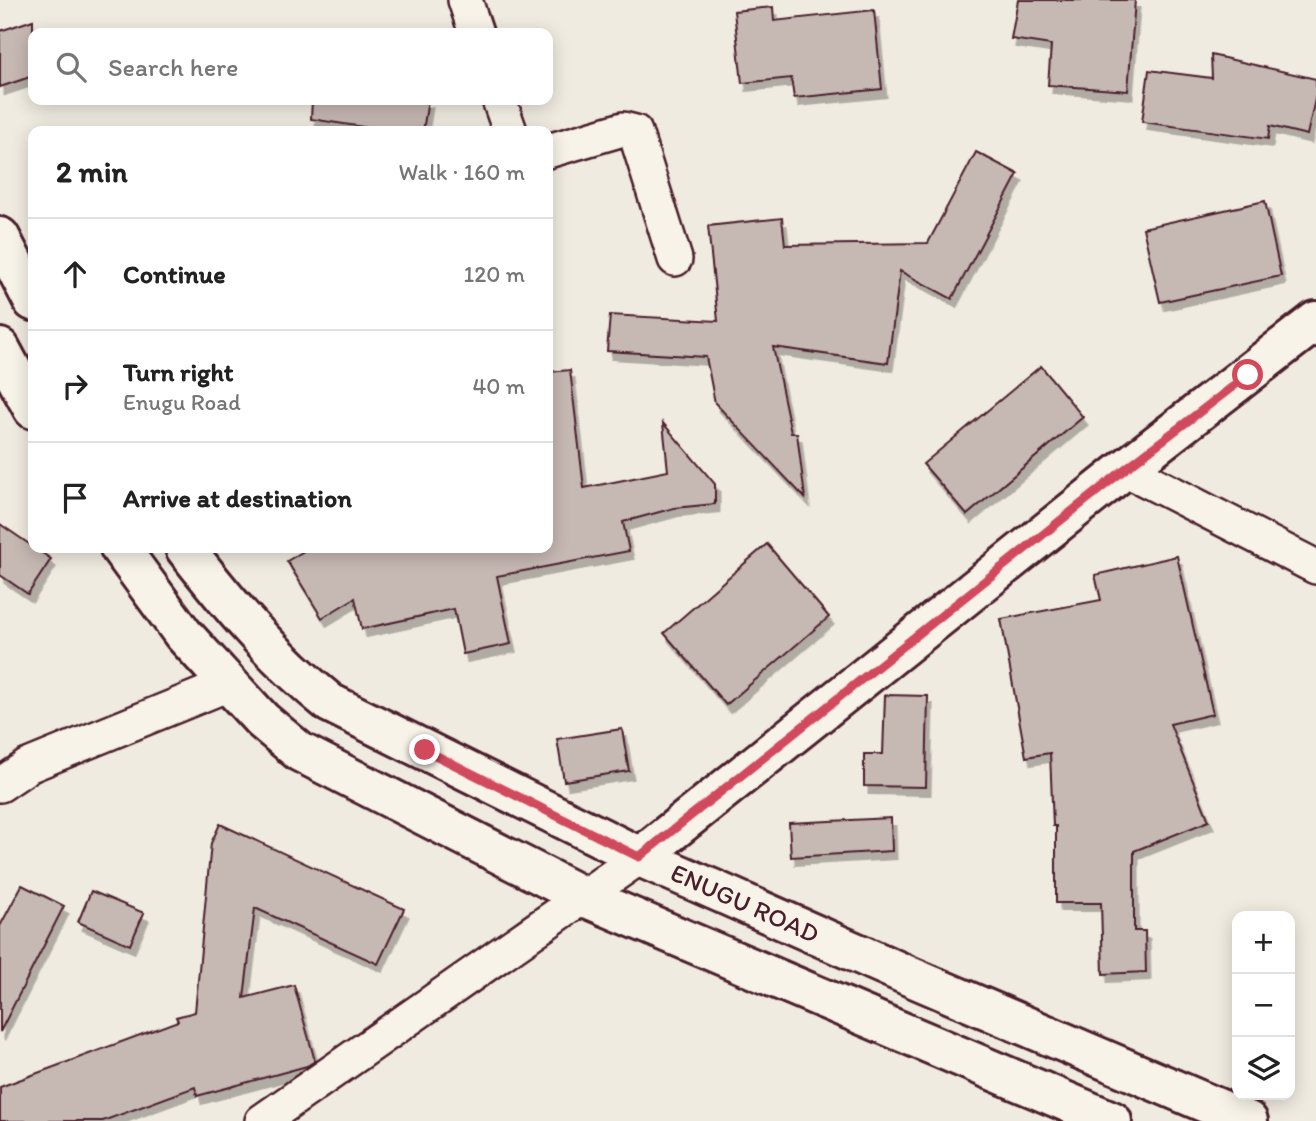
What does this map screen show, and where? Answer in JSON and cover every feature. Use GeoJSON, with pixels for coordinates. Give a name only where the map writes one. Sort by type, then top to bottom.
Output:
{"type":"FeatureCollection","features":[{"type":"Feature","properties":{"kind":"main road"},"geometry":{"type":"LineString","coordinates":[[0,237],[28,291]]}},
{"type":"Feature","properties":{"kind":"main road"},"geometry":{"type":"LineString","coordinates":[[639,857],[1125,469],[1316,321]]}},
{"type":"Feature","properties":{"kind":"main road"},"geometry":{"type":"LineString","coordinates":[[0,348],[28,400]]}},
{"type":"Feature","properties":{"kind":"main road"},"geometry":{"type":"LineString","coordinates":[[124,553],[183,634],[262,720],[300,752],[582,896],[1112,1121]]}},
{"type":"Feature","properties":{"kind":"main road","name":"ENUGU ROAD"},"geometry":{"type":"LineString","coordinates":[[189,553],[229,605],[297,677],[330,703],[639,857],[921,982],[1248,1121]]}},
{"type":"Feature","properties":{"kind":"street"},"geometry":{"type":"LineString","coordinates":[[464,0],[474,28]]}},
{"type":"Feature","properties":{"kind":"street"},"geometry":{"type":"LineString","coordinates":[[501,105],[508,126]]}},
{"type":"Feature","properties":{"kind":"street"},"geometry":{"type":"LineString","coordinates":[[553,150],[623,129],[635,132],[675,258]]}},
{"type":"Feature","properties":{"kind":"street"},"geometry":{"type":"LineString","coordinates":[[1125,469],[1316,567]]}},
{"type":"Feature","properties":{"kind":"street"},"geometry":{"type":"LineString","coordinates":[[0,785],[28,766],[229,684]]}},
{"type":"Feature","properties":{"kind":"street"},"geometry":{"type":"LineString","coordinates":[[262,1121],[639,857]]}},
{"type":"Feature","properties":{"kind":"building"},"geometry":{"type":"Polygon","coordinates":[[[1018,0],[1135,0],[1128,91],[1048,85],[1051,45],[1011,39],[1018,0]]]}},
{"type":"Feature","properties":{"kind":"building"},"geometry":{"type":"Polygon","coordinates":[[[773,7],[774,21],[874,10],[882,89],[794,98],[791,78],[742,83],[734,11],[773,7]]]}},
{"type":"Feature","properties":{"kind":"building"},"geometry":{"type":"Polygon","coordinates":[[[33,20],[33,28],[28,28],[28,78],[0,87],[0,31],[33,20]]]}},
{"type":"Feature","properties":{"kind":"building"},"geometry":{"type":"Polygon","coordinates":[[[1211,55],[1316,79],[1316,95],[1307,135],[1270,126],[1268,139],[1142,122],[1149,70],[1212,78],[1211,55]]]}},
{"type":"Feature","properties":{"kind":"building"},"geometry":{"type":"Polygon","coordinates":[[[312,105],[427,105],[424,126],[356,126],[311,119],[312,105]]]}},
{"type":"Feature","properties":{"kind":"building"},"geometry":{"type":"Polygon","coordinates":[[[976,152],[1018,174],[952,299],[900,271],[888,363],[773,347],[791,433],[797,433],[805,498],[715,403],[706,357],[607,351],[610,315],[718,321],[708,226],[782,218],[785,245],[928,243],[976,152]]]}},
{"type":"Feature","properties":{"kind":"building"},"geometry":{"type":"Polygon","coordinates":[[[1265,201],[1281,276],[1160,302],[1143,228],[1265,201]]]}},
{"type":"Feature","properties":{"kind":"building"},"geometry":{"type":"Polygon","coordinates":[[[1041,366],[1083,417],[967,515],[923,464],[1041,366]]]}},
{"type":"Feature","properties":{"kind":"building"},"geometry":{"type":"Polygon","coordinates":[[[570,370],[584,488],[668,471],[663,423],[715,484],[715,504],[674,508],[623,522],[629,551],[497,576],[511,644],[463,654],[454,609],[362,629],[355,598],[322,618],[287,561],[301,553],[553,553],[553,372],[570,370]]]}},
{"type":"Feature","properties":{"kind":"building"},"geometry":{"type":"Polygon","coordinates":[[[0,524],[28,543],[28,553],[42,553],[51,559],[28,594],[0,575],[0,524]]]}},
{"type":"Feature","properties":{"kind":"building"},"geometry":{"type":"Polygon","coordinates":[[[767,544],[829,617],[726,705],[664,633],[767,544]]]}},
{"type":"Feature","properties":{"kind":"building"},"geometry":{"type":"Polygon","coordinates":[[[1177,556],[1213,714],[1170,724],[1209,821],[1134,851],[1134,931],[1145,931],[1146,972],[1103,974],[1101,903],[1056,903],[1056,826],[1053,826],[1050,753],[1026,757],[1001,619],[1101,600],[1095,575],[1177,556]]]}},
{"type":"Feature","properties":{"kind":"building"},"geometry":{"type":"Polygon","coordinates":[[[885,695],[928,696],[926,787],[864,786],[864,754],[883,754],[885,695]]]}},
{"type":"Feature","properties":{"kind":"building"},"geometry":{"type":"Polygon","coordinates":[[[622,729],[629,771],[564,781],[557,739],[622,729]]]}},
{"type":"Feature","properties":{"kind":"building"},"geometry":{"type":"Polygon","coordinates":[[[891,818],[892,851],[791,857],[789,823],[891,818]]]}},
{"type":"Feature","properties":{"kind":"building"},"geometry":{"type":"Polygon","coordinates":[[[220,824],[404,909],[378,964],[255,908],[244,998],[294,985],[315,1061],[307,1066],[197,1096],[195,1087],[103,1121],[0,1121],[0,1087],[178,1021],[176,1017],[195,1012],[211,843],[220,824]]]}},
{"type":"Feature","properties":{"kind":"building"},"geometry":{"type":"Polygon","coordinates":[[[22,885],[64,906],[0,1032],[0,926],[22,885]]]}},
{"type":"Feature","properties":{"kind":"building"},"geometry":{"type":"Polygon","coordinates":[[[91,891],[144,913],[130,945],[78,922],[91,891]]]}},
{"type":"Feature","properties":{"kind":"route"},"geometry":{"type":"LineString","coordinates":[[425,750],[639,857],[1125,469],[1248,375]]}}]}
